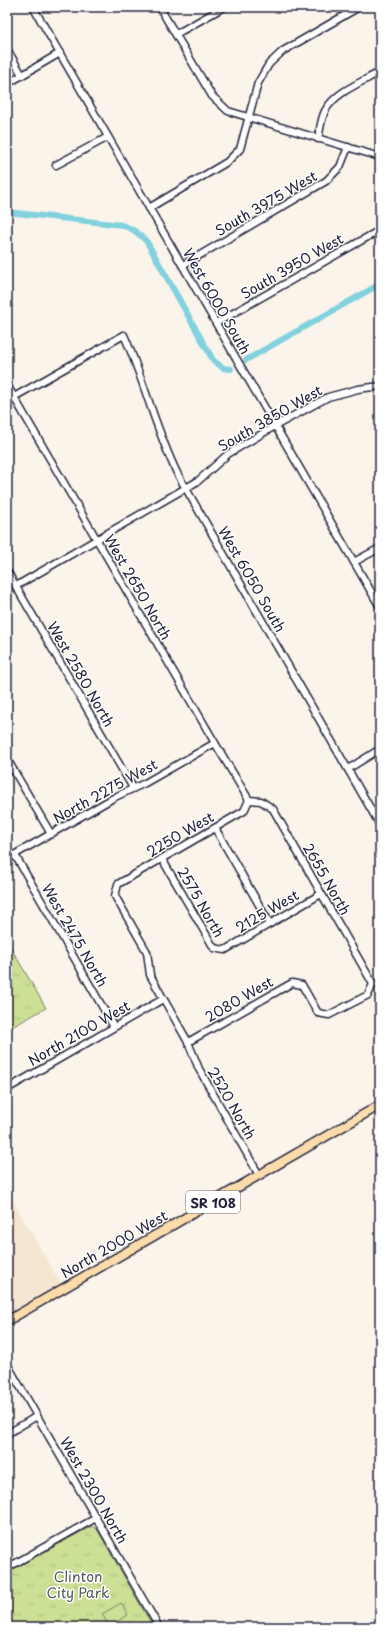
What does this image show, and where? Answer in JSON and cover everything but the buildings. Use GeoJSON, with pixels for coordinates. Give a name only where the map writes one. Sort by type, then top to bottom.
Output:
{"type":"FeatureCollection","features":[{"type":"Feature","properties":{"kind":"main road","name":"North 2000 West"},"geometry":{"type":"LineString","coordinates":[[7,1321],[380,1105]]}},
{"type":"Feature","properties":{"kind":"street","name":"West 6000 South"},"geometry":{"type":"LineString","coordinates":[[33,7],[380,607]]}},
{"type":"Feature","properties":{"kind":"street"},"geometry":{"type":"LineString","coordinates":[[176,34],[224,7]]}},
{"type":"Feature","properties":{"kind":"street"},"geometry":{"type":"LineString","coordinates":[[149,208],[227,162],[240,149],[258,83],[269,64],[284,51],[359,7]]}},
{"type":"Feature","properties":{"kind":"street"},"geometry":{"type":"LineString","coordinates":[[160,8],[212,96],[228,111],[380,157]]}},
{"type":"Feature","properties":{"kind":"street"},"geometry":{"type":"LineString","coordinates":[[7,49],[22,75]]}},
{"type":"Feature","properties":{"kind":"street"},"geometry":{"type":"LineString","coordinates":[[7,84],[60,53]]}},
{"type":"Feature","properties":{"kind":"street"},"geometry":{"type":"LineString","coordinates":[[318,138],[325,112],[332,102],[344,93],[380,72]]}},
{"type":"Feature","properties":{"kind":"street"},"geometry":{"type":"LineString","coordinates":[[56,165],[108,136]]}},
{"type":"Feature","properties":{"kind":"street","name":"South 3975 West"},"geometry":{"type":"LineString","coordinates":[[182,265],[326,181],[340,167],[348,148]]}},
{"type":"Feature","properties":{"kind":"street","name":"South 3950 West"},"geometry":{"type":"LineString","coordinates":[[216,323],[380,230]]}},
{"type":"Feature","properties":{"kind":"street","name":"West 6050 South"},"geometry":{"type":"LineString","coordinates":[[14,397],[124,335],[138,370],[164,447],[186,488],[380,825]]}},
{"type":"Feature","properties":{"kind":"street","name":"West 2650 North"},"geometry":{"type":"LineString","coordinates":[[7,385],[96,540],[250,800]]}},
{"type":"Feature","properties":{"kind":"street","name":"South 3850 West"},"geometry":{"type":"LineString","coordinates":[[16,586],[198,481],[228,454],[328,397],[358,389],[380,386]]}},
{"type":"Feature","properties":{"kind":"street"},"geometry":{"type":"LineString","coordinates":[[354,562],[380,548]]}},
{"type":"Feature","properties":{"kind":"street","name":"West 2580 North"},"geometry":{"type":"LineString","coordinates":[[7,571],[133,788]]}},
{"type":"Feature","properties":{"kind":"street","name":"North 2275 West"},"geometry":{"type":"LineString","coordinates":[[7,859],[115,797],[215,743]]}},
{"type":"Feature","properties":{"kind":"street"},"geometry":{"type":"LineString","coordinates":[[348,769],[380,750]]}},
{"type":"Feature","properties":{"kind":"street"},"geometry":{"type":"LineString","coordinates":[[7,759],[51,834]]}},
{"type":"Feature","properties":{"kind":"street","name":"2250 West"},"geometry":{"type":"LineString","coordinates":[[118,884],[244,811],[250,800]]}},
{"type":"Feature","properties":{"kind":"street","name":"2655 North"},"geometry":{"type":"LineString","coordinates":[[250,800],[261,802],[272,809],[373,984],[368,995],[330,1015],[318,1013],[302,985]]}},
{"type":"Feature","properties":{"kind":"street"},"geometry":{"type":"LineString","coordinates":[[215,828],[270,924]]}},
{"type":"Feature","properties":{"kind":"street","name":"West 2475 North"},"geometry":{"type":"LineString","coordinates":[[15,855],[114,1027]]}},
{"type":"Feature","properties":{"kind":"street","name":"2575 North"},"geometry":{"type":"LineString","coordinates":[[162,859],[214,948],[225,950]]}},
{"type":"Feature","properties":{"kind":"street","name":"2520 North"},"geometry":{"type":"LineString","coordinates":[[118,884],[115,896],[147,952],[150,975],[188,1042],[199,1069],[259,1175]]}},
{"type":"Feature","properties":{"kind":"street","name":"2125 West"},"geometry":{"type":"LineString","coordinates":[[225,950],[321,894]]}},
{"type":"Feature","properties":{"kind":"street","name":"2080 West"},"geometry":{"type":"LineString","coordinates":[[188,1042],[292,983],[302,985]]}},
{"type":"Feature","properties":{"kind":"street","name":"North 2100 West"},"geometry":{"type":"LineString","coordinates":[[7,1089],[163,999]]}},
{"type":"Feature","properties":{"kind":"street","name":"West 2300 North"},"geometry":{"type":"LineString","coordinates":[[7,1364],[159,1627]]}},
{"type":"Feature","properties":{"kind":"street"},"geometry":{"type":"LineString","coordinates":[[7,1434],[37,1416]]}},
{"type":"Feature","properties":{"kind":"street"},"geometry":{"type":"LineString","coordinates":[[7,1568],[96,1518]]}},
{"type":"Feature","properties":{"kind":"shaded area"},"geometry":{"type":"Polygon","coordinates":[[[7,1190],[61,1284],[7,1315],[7,1190]]]}},
{"type":"Feature","properties":{"kind":"green space"},"geometry":{"type":"Polygon","coordinates":[[[7,941],[46,1008],[7,1030],[7,941]]]}},
{"type":"Feature","properties":{"kind":"green space","name":"Clinton City Park"},"geometry":{"type":"Polygon","coordinates":[[[90,1527],[97,1529],[153,1627],[7,1627],[7,1572],[90,1527]]]}},
{"type":"Feature","properties":{"kind":"green space"},"geometry":{"type":"Polygon","coordinates":[[[121,1603],[128,1615],[109,1626],[102,1614],[121,1603]]]}},
{"type":"Feature","properties":{"kind":"waterway"},"geometry":{"type":"LineString","coordinates":[[7,212],[122,225],[136,232],[147,242],[213,360],[223,368],[231,369]]}},
{"type":"Feature","properties":{"kind":"waterway"},"geometry":{"type":"LineString","coordinates":[[246,360],[380,284]]}}]}
